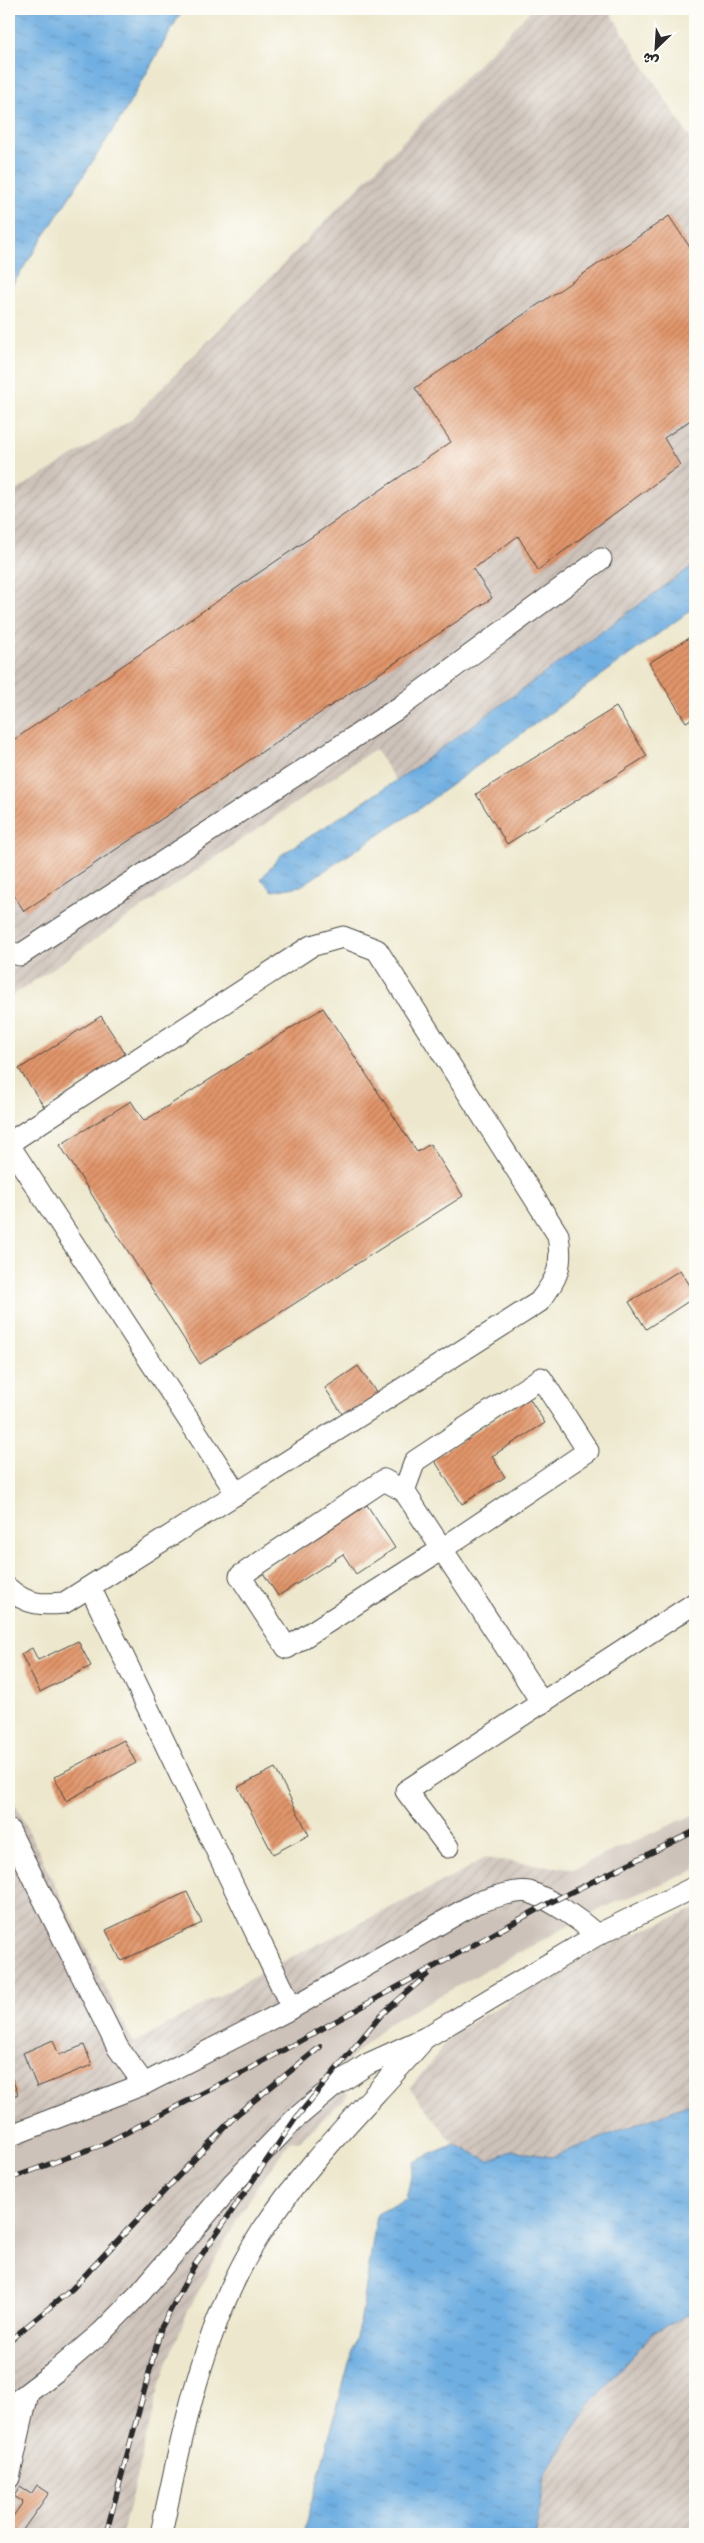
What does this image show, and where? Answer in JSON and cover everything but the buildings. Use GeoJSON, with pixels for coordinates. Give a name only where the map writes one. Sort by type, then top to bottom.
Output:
{"type":"FeatureCollection","features":[{"type":"Feature","properties":{"kind":"street"},"geometry":{"type":"LineString","coordinates":[[9,952],[20,955],[400,708],[601,558]]}},
{"type":"Feature","properties":{"kind":"street"},"geometry":{"type":"LineString","coordinates":[[9,1589],[18,1597],[40,1605],[64,1603],[237,1494],[539,1302],[552,1285],[562,1258],[558,1235],[377,950],[343,937],[312,946],[9,1144],[237,1494]]}},
{"type":"Feature","properties":{"kind":"street"},"geometry":{"type":"LineString","coordinates":[[404,1491],[414,1462],[541,1378],[588,1451],[442,1549],[287,1648],[240,1576],[384,1480],[404,1491],[442,1549],[542,1703]]}},
{"type":"Feature","properties":{"kind":"street"},"geometry":{"type":"LineString","coordinates":[[90,1587],[292,2008]]}},
{"type":"Feature","properties":{"kind":"street"},"geometry":{"type":"LineString","coordinates":[[448,1847],[406,1791],[695,1603]]}},
{"type":"Feature","properties":{"kind":"street"},"geometry":{"type":"LineString","coordinates":[[9,1830],[118,2048],[144,2084]]}},
{"type":"Feature","properties":{"kind":"street"},"geometry":{"type":"LineString","coordinates":[[9,2407],[102,2332],[142,2292],[233,2183],[296,2118],[333,2087],[368,2064],[425,2038],[598,1935],[695,1887]]}},
{"type":"Feature","properties":{"kind":"street"},"geometry":{"type":"LineString","coordinates":[[9,2136],[144,2084],[292,2008],[476,1903],[500,1896],[528,1892],[579,1920],[598,1935]]}},
{"type":"Feature","properties":{"kind":"street"},"geometry":{"type":"LineString","coordinates":[[161,2534],[179,2454],[210,2345],[235,2281],[262,2232],[303,2174],[425,2038]]}},
{"type":"Feature","properties":{"kind":"street"},"geometry":{"type":"LineString","coordinates":[[9,2478],[28,2393]]}},
{"type":"Feature","properties":{"kind":"shaded area"},"geometry":{"type":"Polygon","coordinates":[[[532,9],[608,9],[695,146],[695,564],[396,781],[375,749],[9,998],[9,495],[131,420],[532,9]]]}},
{"type":"Feature","properties":{"kind":"shaded area"},"geometry":{"type":"Polygon","coordinates":[[[9,1791],[133,2043],[272,1967],[460,1873],[484,1858],[573,1869],[551,1935],[387,2024],[329,2078],[349,2095],[301,2140],[290,2142],[257,2186],[186,2315],[160,2384],[122,2534],[9,2534],[9,1791]]]}},
{"type":"Feature","properties":{"kind":"shaded area"},"geometry":{"type":"Polygon","coordinates":[[[695,1814],[695,1870],[598,1910],[387,2024],[329,2078],[244,2120],[80,2298],[34,2339],[9,2354],[9,2149],[97,2114],[167,2081],[479,1916],[503,1909],[526,1907],[573,1869],[695,1814]]]}},
{"type":"Feature","properties":{"kind":"shaded area"},"geometry":{"type":"Polygon","coordinates":[[[695,1909],[695,2102],[551,2157],[512,2150],[490,2161],[454,2144],[410,2088],[455,2032],[600,1948],[695,1909]]]}},
{"type":"Feature","properties":{"kind":"shaded area"},"geometry":{"type":"Polygon","coordinates":[[[695,2311],[695,2534],[536,2534],[544,2476],[590,2404],[652,2333],[695,2311]]]}},
{"type":"Feature","properties":{"kind":"water"},"geometry":{"type":"Polygon","coordinates":[[[9,9],[183,9],[124,113],[9,290],[9,9]]]}},
{"type":"Feature","properties":{"kind":"water"},"geometry":{"type":"Polygon","coordinates":[[[695,564],[695,607],[417,810],[301,886],[273,891],[261,879],[281,855],[396,781],[695,564]]]}},
{"type":"Feature","properties":{"kind":"water"},"geometry":{"type":"Polygon","coordinates":[[[695,2102],[695,2311],[652,2333],[590,2404],[544,2476],[536,2534],[303,2534],[361,2318],[377,2214],[406,2199],[414,2162],[454,2144],[490,2161],[512,2150],[551,2157],[695,2102]]]}},
{"type":"Feature","properties":{"kind":"railway"},"geometry":{"type":"LineString","coordinates":[[9,2179],[104,2144],[242,2073],[549,1903],[695,1831]]}},
{"type":"Feature","properties":{"kind":"railway"},"geometry":{"type":"LineString","coordinates":[[106,2534],[161,2328],[194,2266],[296,2118],[382,2014],[427,1975]]}},
{"type":"Feature","properties":{"kind":"railway"},"geometry":{"type":"LineString","coordinates":[[9,2341],[72,2289],[235,2116],[320,2047]]}}]}
